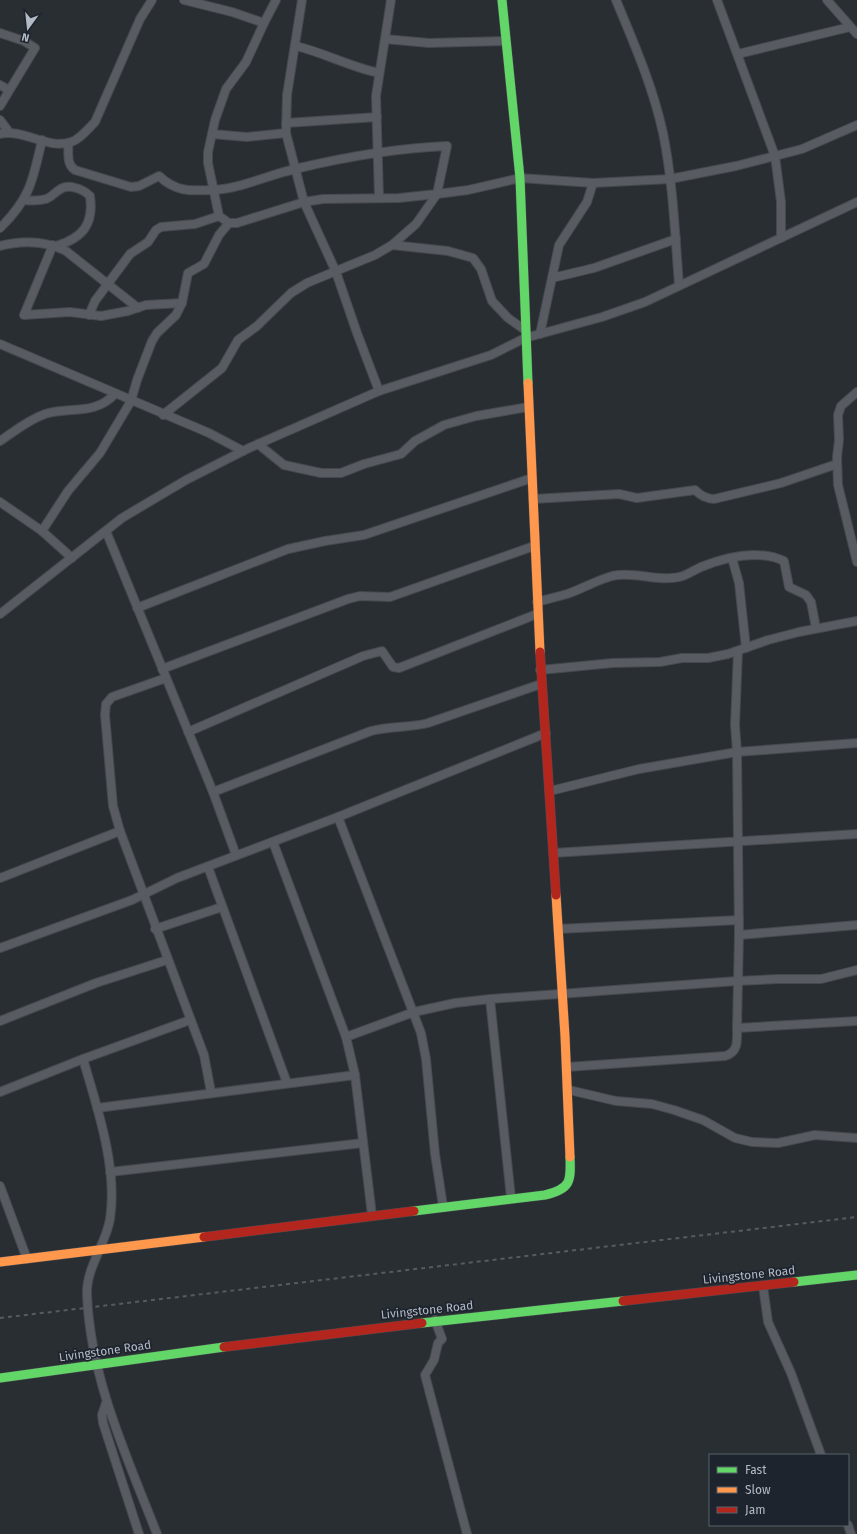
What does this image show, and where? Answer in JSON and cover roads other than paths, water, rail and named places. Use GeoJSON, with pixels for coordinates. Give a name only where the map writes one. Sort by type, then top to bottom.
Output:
{"type":"FeatureCollection","features":[{"type":"Feature","properties":{"kind":"main road"},"geometry":{"type":"LineString","coordinates":[[0,1262],[555,1193],[566,1188],[569,1184],[571,1175],[569,1090],[546,733],[540,670],[525,334],[520,178],[505,42],[502,0]]}},
{"type":"Feature","properties":{"kind":"main road","name":"Livingstone Road"},"geometry":{"type":"LineString","coordinates":[[0,1378],[250,1343],[435,1320],[857,1275]]}},
{"type":"Feature","properties":{"kind":"street"},"geometry":{"type":"LineString","coordinates":[[0,134],[9,132],[42,140],[68,143],[72,142],[95,122],[140,19],[152,0]]}},
{"type":"Feature","properties":{"kind":"street"},"geometry":{"type":"LineString","coordinates":[[184,0],[232,12],[264,23]]}},
{"type":"Feature","properties":{"kind":"street"},"geometry":{"type":"LineString","coordinates":[[230,223],[219,216],[215,190],[208,163],[208,152],[215,120],[226,89],[246,62],[276,0]]}},
{"type":"Feature","properties":{"kind":"street"},"geometry":{"type":"LineString","coordinates":[[302,0],[296,46],[287,95],[286,133],[294,169],[304,202],[336,272],[356,333],[380,391]]}},
{"type":"Feature","properties":{"kind":"street"},"geometry":{"type":"LineString","coordinates":[[379,197],[379,152],[376,96],[391,0]]}},
{"type":"Feature","properties":{"kind":"street"},"geometry":{"type":"LineString","coordinates":[[616,0],[643,65],[663,132],[670,179],[679,285]]}},
{"type":"Feature","properties":{"kind":"street"},"geometry":{"type":"LineString","coordinates":[[717,0],[775,156],[781,202],[781,238]]}},
{"type":"Feature","properties":{"kind":"street"},"geometry":{"type":"LineString","coordinates":[[827,0],[857,34]]}},
{"type":"Feature","properties":{"kind":"street"},"geometry":{"type":"LineString","coordinates":[[738,54],[850,27]]}},
{"type":"Feature","properties":{"kind":"street"},"geometry":{"type":"LineString","coordinates":[[0,33],[24,41],[35,48],[0,106]]}},
{"type":"Feature","properties":{"kind":"street"},"geometry":{"type":"LineString","coordinates":[[385,39],[429,43],[505,42]]}},
{"type":"Feature","properties":{"kind":"street"},"geometry":{"type":"LineString","coordinates":[[296,46],[324,54],[358,68],[379,73]]}},
{"type":"Feature","properties":{"kind":"street"},"geometry":{"type":"LineString","coordinates":[[0,85],[9,90]]}},
{"type":"Feature","properties":{"kind":"street"},"geometry":{"type":"LineString","coordinates":[[286,122],[377,117]]}},
{"type":"Feature","properties":{"kind":"street"},"geometry":{"type":"LineString","coordinates":[[0,120],[9,132]]}},
{"type":"Feature","properties":{"kind":"street"},"geometry":{"type":"LineString","coordinates":[[42,531],[68,491],[100,453],[131,401],[152,341],[157,333],[176,315],[182,303],[188,273],[204,264],[219,235],[230,223],[244,221],[304,202],[323,199],[438,194],[468,190],[520,178],[593,183],[670,179],[736,166],[802,149],[857,124]]}},
{"type":"Feature","properties":{"kind":"street"},"geometry":{"type":"LineString","coordinates":[[212,134],[247,137],[286,133]]}},
{"type":"Feature","properties":{"kind":"street"},"geometry":{"type":"LineString","coordinates":[[0,228],[12,217],[24,200],[29,189],[42,140]]}},
{"type":"Feature","properties":{"kind":"street"},"geometry":{"type":"LineString","coordinates":[[68,143],[68,162],[71,167],[101,178],[131,187],[140,186],[159,176],[170,186],[180,189],[215,190],[294,169],[379,152],[407,148],[447,146],[438,194],[416,224],[392,245],[375,255],[307,283],[291,293],[257,326],[238,340],[222,368],[163,414]]}},
{"type":"Feature","properties":{"kind":"street"},"geometry":{"type":"LineString","coordinates":[[540,334],[546,313],[559,245],[587,202],[593,183]]}},
{"type":"Feature","properties":{"kind":"street"},"geometry":{"type":"LineString","coordinates":[[24,200],[38,201],[46,199],[64,187],[78,188],[86,191],[90,196],[90,221],[86,228],[70,242],[55,246]]}},
{"type":"Feature","properties":{"kind":"street"},"geometry":{"type":"LineString","coordinates":[[0,614],[106,531],[142,505],[243,451],[380,391],[491,355],[525,334],[540,334],[645,302],[857,202]]}},
{"type":"Feature","properties":{"kind":"street"},"geometry":{"type":"LineString","coordinates":[[89,315],[95,301],[130,254],[148,242],[158,229],[195,224],[219,216]]}},
{"type":"Feature","properties":{"kind":"street"},"geometry":{"type":"LineString","coordinates":[[552,278],[594,268],[676,239]]}},
{"type":"Feature","properties":{"kind":"street"},"geometry":{"type":"LineString","coordinates":[[0,246],[22,241],[55,246],[66,251],[138,308]]}},
{"type":"Feature","properties":{"kind":"street"},"geometry":{"type":"LineString","coordinates":[[392,245],[448,251],[473,258],[481,269],[492,301],[525,334]]}},
{"type":"Feature","properties":{"kind":"street"},"geometry":{"type":"LineString","coordinates":[[55,246],[24,316],[70,312],[89,315],[113,314],[162,303],[182,303]]}},
{"type":"Feature","properties":{"kind":"street"},"geometry":{"type":"LineString","coordinates":[[0,344],[209,433],[243,451]]}},
{"type":"Feature","properties":{"kind":"street"},"geometry":{"type":"LineString","coordinates":[[857,392],[841,406],[838,415],[837,464],[838,486],[857,562]]}},
{"type":"Feature","properties":{"kind":"street"},"geometry":{"type":"LineString","coordinates":[[0,441],[34,418],[57,412],[95,407],[108,401],[115,394]]}},
{"type":"Feature","properties":{"kind":"street"},"geometry":{"type":"LineString","coordinates":[[258,444],[284,464],[321,473],[341,473],[364,464],[401,454],[415,441],[444,425],[476,416],[528,407]]}},
{"type":"Feature","properties":{"kind":"street"},"geometry":{"type":"LineString","coordinates":[[532,499],[619,494],[637,498],[696,490],[701,496],[708,499],[714,499],[781,483],[837,464]]}},
{"type":"Feature","properties":{"kind":"street"},"geometry":{"type":"LineString","coordinates":[[137,608],[288,549],[364,535],[532,478]]}},
{"type":"Feature","properties":{"kind":"street"},"geometry":{"type":"LineString","coordinates":[[0,502],[42,531],[72,558]]}},
{"type":"Feature","properties":{"kind":"street"},"geometry":{"type":"LineString","coordinates":[[106,531],[213,792],[236,855]]}},
{"type":"Feature","properties":{"kind":"street"},"geometry":{"type":"LineString","coordinates":[[162,668],[348,598],[360,596],[390,597],[534,546]]}},
{"type":"Feature","properties":{"kind":"street"},"geometry":{"type":"LineString","coordinates":[[537,602],[567,594],[613,576],[643,575],[672,578],[682,577],[702,567],[732,558],[753,554],[763,555],[784,561],[789,587],[806,595],[811,602],[816,628]]}},
{"type":"Feature","properties":{"kind":"street"},"geometry":{"type":"LineString","coordinates":[[732,558],[739,583],[746,648]]}},
{"type":"Feature","properties":{"kind":"street"},"geometry":{"type":"LineString","coordinates":[[188,732],[363,656],[382,651],[393,667],[398,668],[537,614]]}},
{"type":"Feature","properties":{"kind":"street"},"geometry":{"type":"LineString","coordinates":[[540,670],[613,663],[660,662],[682,658],[708,658],[738,651],[768,640],[816,628],[857,621]]}},
{"type":"Feature","properties":{"kind":"street"},"geometry":{"type":"LineString","coordinates":[[567,1067],[725,1056],[733,1053],[736,1048],[739,920],[737,752],[735,725],[738,651]]}},
{"type":"Feature","properties":{"kind":"street"},"geometry":{"type":"LineString","coordinates":[[166,678],[112,697],[106,704],[105,715],[114,806],[120,831],[142,895],[204,1055],[211,1092]]}},
{"type":"Feature","properties":{"kind":"street"},"geometry":{"type":"LineString","coordinates":[[213,792],[371,731],[387,727],[408,727],[428,723],[542,684]]}},
{"type":"Feature","properties":{"kind":"street"},"geometry":{"type":"LineString","coordinates":[[0,948],[142,895],[172,880],[338,817],[546,733]]}},
{"type":"Feature","properties":{"kind":"street"},"geometry":{"type":"LineString","coordinates":[[550,791],[639,769],[737,752],[857,743]]}},
{"type":"Feature","properties":{"kind":"street"},"geometry":{"type":"LineString","coordinates":[[338,817],[414,1012],[424,1048],[443,1206]]}},
{"type":"Feature","properties":{"kind":"street"},"geometry":{"type":"LineString","coordinates":[[0,878],[120,831]]}},
{"type":"Feature","properties":{"kind":"street"},"geometry":{"type":"LineString","coordinates":[[554,853],[857,834]]}},
{"type":"Feature","properties":{"kind":"street"},"geometry":{"type":"LineString","coordinates":[[273,842],[346,1037],[355,1075],[372,1215]]}},
{"type":"Feature","properties":{"kind":"street"},"geometry":{"type":"LineString","coordinates":[[208,866],[287,1083]]}},
{"type":"Feature","properties":{"kind":"street"},"geometry":{"type":"LineString","coordinates":[[155,929],[222,907]]}},
{"type":"Feature","properties":{"kind":"street"},"geometry":{"type":"LineString","coordinates":[[558,929],[739,920]]}},
{"type":"Feature","properties":{"kind":"street"},"geometry":{"type":"LineString","coordinates":[[739,935],[857,925]]}},
{"type":"Feature","properties":{"kind":"street"},"geometry":{"type":"LineString","coordinates":[[0,1020],[96,983],[166,960]]}},
{"type":"Feature","properties":{"kind":"street"},"geometry":{"type":"LineString","coordinates":[[346,1037],[414,1012],[454,1003],[737,981],[821,979],[844,975],[857,970]]}},
{"type":"Feature","properties":{"kind":"street"},"geometry":{"type":"LineString","coordinates":[[490,999],[511,1198]]}},
{"type":"Feature","properties":{"kind":"street"},"geometry":{"type":"LineString","coordinates":[[0,1092],[83,1059],[190,1020]]}},
{"type":"Feature","properties":{"kind":"street"},"geometry":{"type":"LineString","coordinates":[[737,1028],[857,1021]]}},
{"type":"Feature","properties":{"kind":"street"},"geometry":{"type":"LineString","coordinates":[[83,1059],[97,1108],[110,1172],[110,1218],[100,1250],[89,1276],[86,1292],[96,1364],[106,1403],[157,1534]]}},
{"type":"Feature","properties":{"kind":"street"},"geometry":{"type":"LineString","coordinates":[[97,1108],[211,1092],[355,1075]]}},
{"type":"Feature","properties":{"kind":"street"},"geometry":{"type":"LineString","coordinates":[[569,1090],[624,1102],[652,1104],[674,1110],[703,1120],[735,1138],[752,1142],[778,1143],[816,1135],[857,1138]]}},
{"type":"Feature","properties":{"kind":"street"},"geometry":{"type":"LineString","coordinates":[[110,1172],[363,1143]]}},
{"type":"Feature","properties":{"kind":"street"},"geometry":{"type":"LineString","coordinates":[[0,1186],[27,1258]]}},
{"type":"Feature","properties":{"kind":"street"},"geometry":{"type":"LineString","coordinates":[[763,1286],[768,1322],[791,1373],[821,1454]]}},
{"type":"Feature","properties":{"kind":"street"},"geometry":{"type":"LineString","coordinates":[[435,1320],[442,1339],[438,1343],[434,1360],[426,1375],[467,1534]]}},
{"type":"Feature","properties":{"kind":"street"},"geometry":{"type":"LineString","coordinates":[[106,1403],[102,1415],[103,1423],[139,1534]]}},
{"type":"Feature","properties":{"kind":"railway"},"geometry":{"type":"LineString","coordinates":[[0,1318],[857,1217]]}}]}
